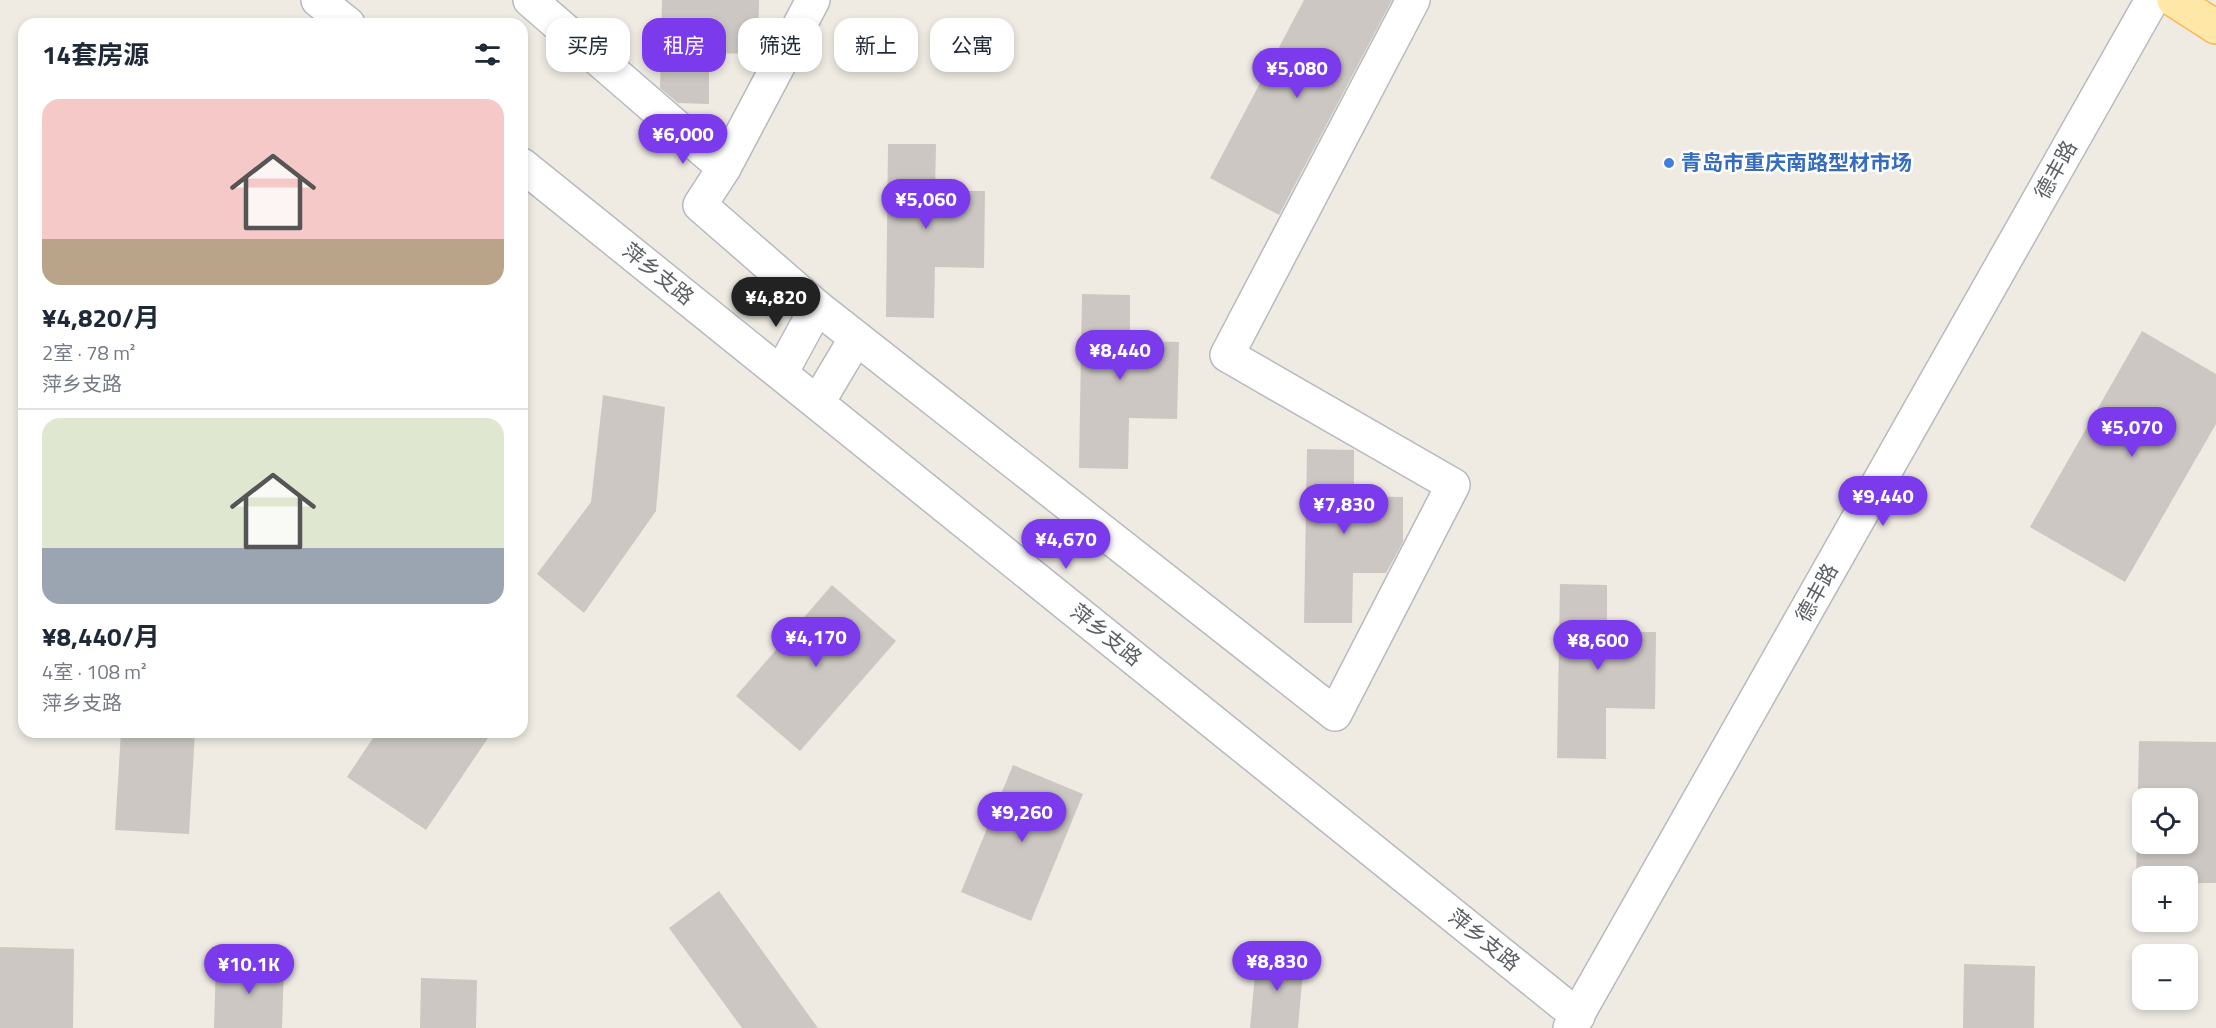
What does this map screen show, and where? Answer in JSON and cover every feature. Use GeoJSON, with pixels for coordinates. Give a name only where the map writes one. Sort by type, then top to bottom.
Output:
{"type":"FeatureCollection","features":[{"type":"Feature","properties":{"kind":"main road"},"geometry":{"type":"LineString","coordinates":[[2174,0],[2216,27]]}},
{"type":"Feature","properties":{"kind":"street"},"geometry":{"type":"LineString","coordinates":[[318,0],[340,18]]}},
{"type":"Feature","properties":{"kind":"street"},"geometry":{"type":"LineString","coordinates":[[530,0],[724,168]]}},
{"type":"Feature","properties":{"kind":"street"},"geometry":{"type":"LineString","coordinates":[[813,0],[724,168],[700,205],[817,307],[1335,714],[1454,485],[1227,355],[1413,0]]}},
{"type":"Feature","properties":{"kind":"street","name":"德丰路"},"geometry":{"type":"LineString","coordinates":[[1574,1022],[2152,0]]}},
{"type":"Feature","properties":{"kind":"street","name":"萍乡支路"},"geometry":{"type":"LineString","coordinates":[[528,170],[818,402],[1574,1022]]}},
{"type":"Feature","properties":{"kind":"street"},"geometry":{"type":"LineString","coordinates":[[781,374],[817,307]]}},
{"type":"Feature","properties":{"kind":"street"},"geometry":{"type":"LineString","coordinates":[[818,402],[856,338]]}},
{"type":"Feature","properties":{"kind":"building"},"geometry":{"type":"Polygon","coordinates":[[[662,0],[759,0],[759,18],[738,18],[738,54],[726,53],[726,18],[662,18],[662,0]]]}},
{"type":"Feature","properties":{"kind":"building"},"geometry":{"type":"Polygon","coordinates":[[[1304,0],[1392,0],[1279,215],[1210,178],[1304,0]]]}},
{"type":"Feature","properties":{"kind":"building"},"geometry":{"type":"Polygon","coordinates":[[[660,72],[709,72],[709,104],[678,103],[660,88],[660,72]]]}},
{"type":"Feature","properties":{"kind":"building"},"geometry":{"type":"Polygon","coordinates":[[[888,144],[936,144],[935,191],[985,191],[984,268],[935,267],[934,318],[886,317],[888,144]]]}},
{"type":"Feature","properties":{"kind":"building"},"geometry":{"type":"Polygon","coordinates":[[[1082,294],[1130,295],[1130,341],[1179,342],[1177,419],[1129,418],[1128,469],[1079,468],[1082,294]]]}},
{"type":"Feature","properties":{"kind":"building"},"geometry":{"type":"Polygon","coordinates":[[[2142,331],[2216,374],[2216,424],[2125,582],[2030,527],[2142,331]]]}},
{"type":"Feature","properties":{"kind":"building"},"geometry":{"type":"Polygon","coordinates":[[[603,395],[665,407],[656,511],[584,613],[537,574],[591,502],[603,395]]]}},
{"type":"Feature","properties":{"kind":"building"},"geometry":{"type":"Polygon","coordinates":[[[1307,449],[1354,450],[1354,496],[1403,497],[1403,542],[1386,573],[1353,573],[1352,623],[1304,623],[1307,449]]]}},
{"type":"Feature","properties":{"kind":"building"},"geometry":{"type":"Polygon","coordinates":[[[1560,584],[1607,585],[1607,632],[1656,632],[1655,709],[1606,708],[1606,759],[1557,758],[1560,584]]]}},
{"type":"Feature","properties":{"kind":"building"},"geometry":{"type":"Polygon","coordinates":[[[832,585],[896,641],[800,751],[736,696],[832,585]]]}},
{"type":"Feature","properties":{"kind":"building"},"geometry":{"type":"Polygon","coordinates":[[[121,738],[195,738],[189,834],[115,830],[121,738]]]}},
{"type":"Feature","properties":{"kind":"building"},"geometry":{"type":"Polygon","coordinates":[[[373,738],[488,738],[426,830],[347,777],[373,738]]]}},
{"type":"Feature","properties":{"kind":"building"},"geometry":{"type":"Polygon","coordinates":[[[2139,741],[2216,742],[2216,883],[2198,883],[2198,866],[2136,866],[2137,854],[2198,854],[2198,788],[2138,788],[2139,741]]]}},
{"type":"Feature","properties":{"kind":"building"},"geometry":{"type":"Polygon","coordinates":[[[1013,765],[1083,794],[1031,921],[961,892],[1013,765]]]}},
{"type":"Feature","properties":{"kind":"building"},"geometry":{"type":"Polygon","coordinates":[[[719,891],[818,1028],[742,1028],[669,928],[719,891]]]}},
{"type":"Feature","properties":{"kind":"building"},"geometry":{"type":"Polygon","coordinates":[[[0,947],[74,949],[73,1028],[0,1028],[0,947]]]}},
{"type":"Feature","properties":{"kind":"building"},"geometry":{"type":"Polygon","coordinates":[[[1257,954],[1304,959],[1298,1028],[1250,1028],[1257,954]]]}},
{"type":"Feature","properties":{"kind":"building"},"geometry":{"type":"Polygon","coordinates":[[[216,962],[284,964],[282,1028],[214,1028],[216,962]]]}},
{"type":"Feature","properties":{"kind":"building"},"geometry":{"type":"Polygon","coordinates":[[[1964,964],[2035,966],[2034,1028],[1963,1028],[1964,964]]]}},
{"type":"Feature","properties":{"kind":"building"},"geometry":{"type":"Polygon","coordinates":[[[421,978],[477,980],[476,1028],[420,1028],[421,978]]]}},
{"type":"Feature","properties":{"kind":"place","name":"青岛市重庆南路型材市场"},"geometry":{"type":"Point","coordinates":[1669,163]}}]}
